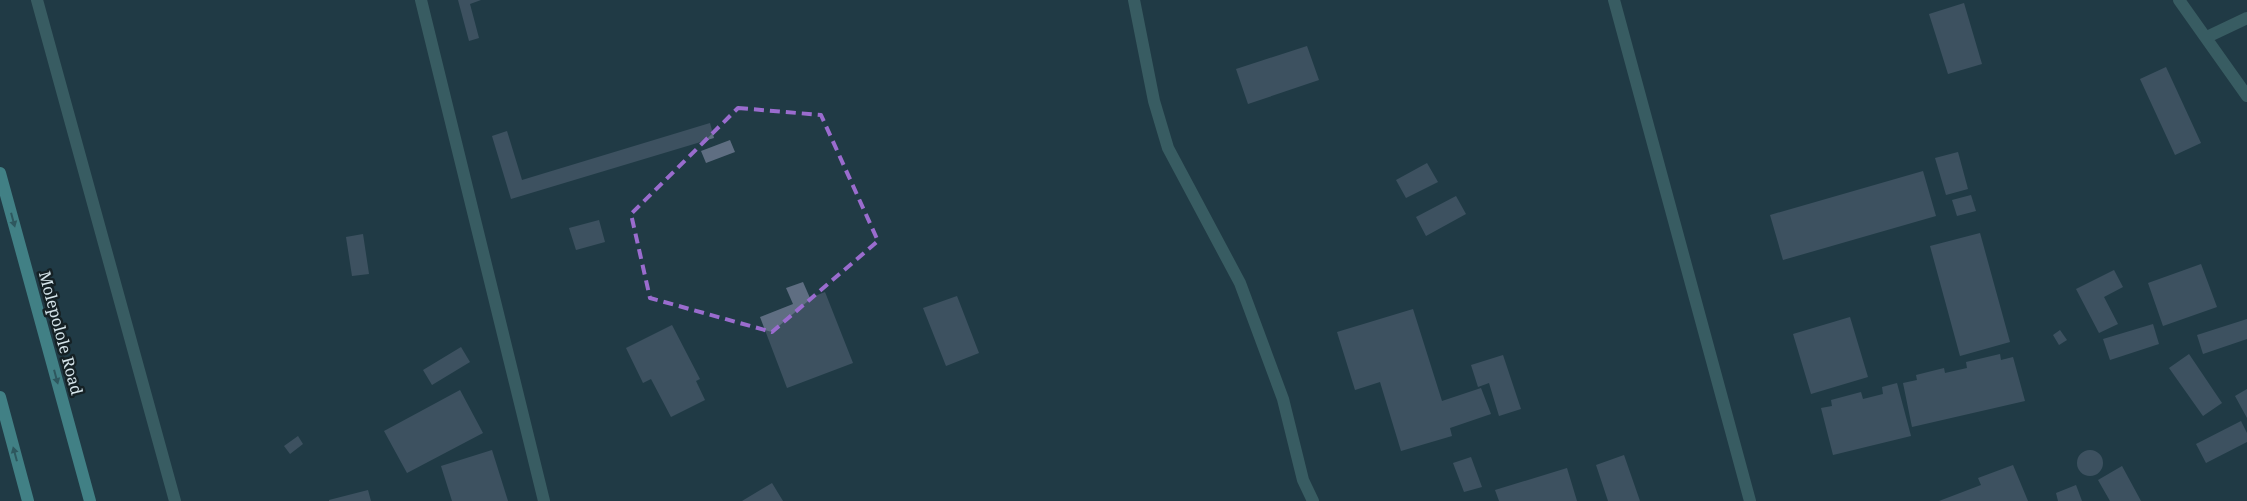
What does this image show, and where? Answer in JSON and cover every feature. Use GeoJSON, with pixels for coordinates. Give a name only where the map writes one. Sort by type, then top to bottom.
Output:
{"type":"FeatureCollection","features":[{"type":"Feature","properties":{"kind":"main road","name":"Molepolole Road"},"geometry":{"type":"LineString","coordinates":[[0,173],[90,501]]}},
{"type":"Feature","properties":{"kind":"main road"},"geometry":{"type":"LineString","coordinates":[[0,397],[28,501]]}},
{"type":"Feature","properties":{"kind":"street"},"geometry":{"type":"LineString","coordinates":[[37,0],[175,501]]}},
{"type":"Feature","properties":{"kind":"street"},"geometry":{"type":"LineString","coordinates":[[421,0],[544,501]]}},
{"type":"Feature","properties":{"kind":"street"},"geometry":{"type":"LineString","coordinates":[[1134,0],[1154,101],[1168,148],[1240,283],[1283,399],[1303,480],[1313,501]]}},
{"type":"Feature","properties":{"kind":"street"},"geometry":{"type":"LineString","coordinates":[[1614,0],[1750,501]]}},
{"type":"Feature","properties":{"kind":"street"},"geometry":{"type":"LineString","coordinates":[[2179,0],[2247,96]]}},
{"type":"Feature","properties":{"kind":"street"},"geometry":{"type":"LineString","coordinates":[[2207,37],[2247,18]]}},
{"type":"Feature","properties":{"kind":"highlighted area"},"geometry":{"type":"Polygon","coordinates":[[[738,108],[821,115],[878,241],[772,332],[650,298],[631,214],[738,108]]]}},
{"type":"Feature","properties":{"kind":"building"},"geometry":{"type":"Polygon","coordinates":[[[458,0],[481,0],[470,4],[479,38],[469,41],[458,0]]]}},
{"type":"Feature","properties":{"kind":"building"},"geometry":{"type":"Polygon","coordinates":[[[1964,3],[1982,64],[1948,74],[1929,14],[1964,3]]]}},
{"type":"Feature","properties":{"kind":"building"},"geometry":{"type":"Polygon","coordinates":[[[1307,46],[1319,80],[1248,104],[1236,69],[1307,46]]]}},
{"type":"Feature","properties":{"kind":"building"},"geometry":{"type":"Polygon","coordinates":[[[2166,67],[2201,143],[2175,155],[2140,79],[2166,67]]]}},
{"type":"Feature","properties":{"kind":"building"},"geometry":{"type":"Polygon","coordinates":[[[710,123],[714,138],[511,199],[492,136],[507,131],[522,180],[710,123]]]}},
{"type":"Feature","properties":{"kind":"building"},"geometry":{"type":"Polygon","coordinates":[[[730,140],[735,152],[706,163],[701,151],[730,140]]]}},
{"type":"Feature","properties":{"kind":"building"},"geometry":{"type":"Polygon","coordinates":[[[1958,152],[1968,189],[1946,195],[1935,158],[1958,152]]]}},
{"type":"Feature","properties":{"kind":"building"},"geometry":{"type":"Polygon","coordinates":[[[1427,163],[1438,182],[1406,198],[1396,180],[1427,163]]]}},
{"type":"Feature","properties":{"kind":"building"},"geometry":{"type":"Polygon","coordinates":[[[1923,171],[1936,216],[1783,260],[1770,215],[1923,171]]]}},
{"type":"Feature","properties":{"kind":"building"},"geometry":{"type":"Polygon","coordinates":[[[1971,195],[1976,211],[1957,216],[1952,200],[1971,195]]]}},
{"type":"Feature","properties":{"kind":"building"},"geometry":{"type":"Polygon","coordinates":[[[1456,196],[1466,214],[1426,236],[1416,217],[1456,196]]]}},
{"type":"Feature","properties":{"kind":"building"},"geometry":{"type":"Polygon","coordinates":[[[599,220],[605,242],[576,250],[569,228],[599,220]]]}},
{"type":"Feature","properties":{"kind":"building"},"geometry":{"type":"Polygon","coordinates":[[[1980,233],[2010,342],[1960,356],[1930,246],[1980,233]]]}},
{"type":"Feature","properties":{"kind":"building"},"geometry":{"type":"Polygon","coordinates":[[[363,234],[369,274],[352,276],[346,237],[363,234]]]}},
{"type":"Feature","properties":{"kind":"building"},"geometry":{"type":"Polygon","coordinates":[[[2201,264],[2217,307],[2163,326],[2148,283],[2201,264]]]}},
{"type":"Feature","properties":{"kind":"building"},"geometry":{"type":"Polygon","coordinates":[[[2114,270],[2123,287],[2104,297],[2118,324],[2099,333],[2076,289],[2114,270]]]}},
{"type":"Feature","properties":{"kind":"building"},"geometry":{"type":"Polygon","coordinates":[[[803,282],[810,298],[825,292],[853,363],[787,388],[760,317],[793,304],[786,288],[803,282]]]}},
{"type":"Feature","properties":{"kind":"building"},"geometry":{"type":"Polygon","coordinates":[[[957,296],[979,353],[946,366],[923,308],[957,296]]]}},
{"type":"Feature","properties":{"kind":"building"},"geometry":{"type":"Polygon","coordinates":[[[1413,309],[1442,401],[1481,388],[1491,414],[1450,428],[1452,436],[1401,451],[1380,382],[1355,390],[1337,332],[1413,309]]]}},
{"type":"Feature","properties":{"kind":"building"},"geometry":{"type":"Polygon","coordinates":[[[1850,317],[1868,377],[1811,394],[1793,334],[1850,317]]]}},
{"type":"Feature","properties":{"kind":"building"},"geometry":{"type":"Polygon","coordinates":[[[2247,319],[2247,339],[2203,354],[2197,335],[2247,319]]]}},
{"type":"Feature","properties":{"kind":"building"},"geometry":{"type":"Polygon","coordinates":[[[2153,324],[2159,344],[2110,360],[2103,339],[2153,324]]]}},
{"type":"Feature","properties":{"kind":"building"},"geometry":{"type":"Polygon","coordinates":[[[672,325],[700,379],[696,381],[705,400],[671,417],[651,379],[643,383],[626,348],[672,325]]]}},
{"type":"Feature","properties":{"kind":"building"},"geometry":{"type":"Polygon","coordinates":[[[2060,330],[2067,340],[2059,345],[2053,335],[2060,330]]]}},
{"type":"Feature","properties":{"kind":"building"},"geometry":{"type":"Polygon","coordinates":[[[461,347],[470,362],[432,385],[423,370],[461,347]]]}},
{"type":"Feature","properties":{"kind":"building"},"geometry":{"type":"Polygon","coordinates":[[[2000,354],[2001,360],[2013,357],[2025,401],[1912,427],[1903,383],[1917,380],[1916,375],[1944,368],[1945,373],[1967,368],[1966,362],[2000,354]]]}},
{"type":"Feature","properties":{"kind":"building"},"geometry":{"type":"Polygon","coordinates":[[[2189,354],[2222,403],[2203,416],[2169,368],[2189,354]]]}},
{"type":"Feature","properties":{"kind":"building"},"geometry":{"type":"Polygon","coordinates":[[[1503,355],[1521,409],[1499,416],[1489,383],[1478,387],[1471,365],[1503,355]]]}},
{"type":"Feature","properties":{"kind":"building"},"geometry":{"type":"Polygon","coordinates":[[[1897,383],[1911,436],[1833,455],[1821,408],[1832,406],[1831,400],[1861,392],[1863,399],[1883,394],[1882,387],[1897,383]]]}},
{"type":"Feature","properties":{"kind":"building"},"geometry":{"type":"Polygon","coordinates":[[[2247,389],[2247,418],[2235,396],[2247,389]]]}},
{"type":"Feature","properties":{"kind":"building"},"geometry":{"type":"Polygon","coordinates":[[[460,390],[483,433],[407,473],[384,431],[460,390]]]}},
{"type":"Feature","properties":{"kind":"building"},"geometry":{"type":"Polygon","coordinates":[[[2241,421],[2247,433],[2247,442],[2206,463],[2196,444],[2241,421]]]}},
{"type":"Feature","properties":{"kind":"building"},"geometry":{"type":"Polygon","coordinates":[[[298,436],[303,444],[290,454],[284,446],[298,436]]]}},
{"type":"Feature","properties":{"kind":"building"},"geometry":{"type":"Polygon","coordinates":[[[492,450],[508,501],[452,501],[441,466],[492,450]]]}},
{"type":"Feature","properties":{"kind":"building"},"geometry":{"type":"Polygon","coordinates":[[[2090,450],[2099,454],[2103,463],[2099,472],[2090,476],[2081,472],[2077,463],[2081,454],[2090,450]]]}},
{"type":"Feature","properties":{"kind":"building"},"geometry":{"type":"Polygon","coordinates":[[[1624,455],[1640,501],[1608,501],[1596,465],[1624,455]]]}},
{"type":"Feature","properties":{"kind":"building"},"geometry":{"type":"Polygon","coordinates":[[[1471,457],[1482,487],[1464,492],[1453,463],[1471,457]]]}},
{"type":"Feature","properties":{"kind":"building"},"geometry":{"type":"Polygon","coordinates":[[[2013,465],[2028,501],[1939,501],[1981,485],[1978,478],[2013,465]]]}},
{"type":"Feature","properties":{"kind":"building"},"geometry":{"type":"Polygon","coordinates":[[[2122,466],[2141,501],[2110,501],[2098,480],[2122,466]]]}},
{"type":"Feature","properties":{"kind":"building"},"geometry":{"type":"Polygon","coordinates":[[[1567,468],[1577,501],[1499,501],[1495,490],[1567,468]]]}},
{"type":"Feature","properties":{"kind":"building"},"geometry":{"type":"Polygon","coordinates":[[[772,483],[783,501],[742,501],[772,483]]]}},
{"type":"Feature","properties":{"kind":"building"},"geometry":{"type":"Polygon","coordinates":[[[2076,485],[2082,501],[2058,501],[2056,493],[2076,485]]]}},
{"type":"Feature","properties":{"kind":"building"},"geometry":{"type":"Polygon","coordinates":[[[368,490],[371,501],[329,501],[329,500],[368,490]]]}}]}
